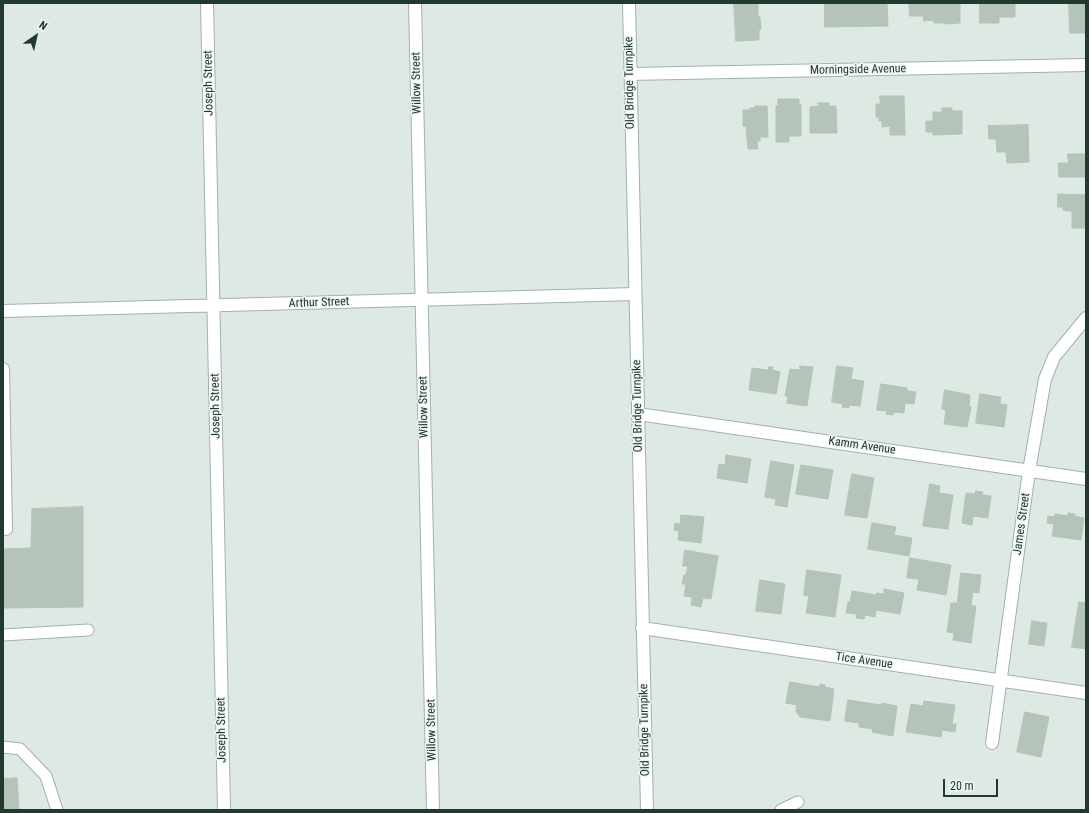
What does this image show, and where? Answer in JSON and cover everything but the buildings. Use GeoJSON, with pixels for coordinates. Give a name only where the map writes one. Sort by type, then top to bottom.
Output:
{"type":"FeatureCollection","features":[{"type":"Feature","properties":{"kind":"street","name":"Joseph Street"},"geometry":{"type":"LineString","coordinates":[[207,3],[224,810]]}},
{"type":"Feature","properties":{"kind":"street","name":"Willow Street"},"geometry":{"type":"LineString","coordinates":[[415,3],[434,810]]}},
{"type":"Feature","properties":{"kind":"street","name":"Old Bridge Turnpike"},"geometry":{"type":"LineString","coordinates":[[629,3],[647,810]]}},
{"type":"Feature","properties":{"kind":"street","name":"Morningside Avenue"},"geometry":{"type":"LineString","coordinates":[[630,74],[1086,65]]}},
{"type":"Feature","properties":{"kind":"street","name":"Arthur Street"},"geometry":{"type":"LineString","coordinates":[[3,312],[635,294]]}},
{"type":"Feature","properties":{"kind":"street","name":"James Street"},"geometry":{"type":"LineString","coordinates":[[992,743],[1029,471],[1045,379],[1054,357],[1085,323]]}},
{"type":"Feature","properties":{"kind":"street"},"geometry":{"type":"LineString","coordinates":[[3,369],[5,529]]}},
{"type":"Feature","properties":{"kind":"street","name":"Kamm Avenue"},"geometry":{"type":"LineString","coordinates":[[638,414],[1086,479]]}},
{"type":"Feature","properties":{"kind":"street","name":"Tice Avenue"},"geometry":{"type":"LineString","coordinates":[[642,628],[1086,693]]}},
{"type":"Feature","properties":{"kind":"lane"},"geometry":{"type":"LineString","coordinates":[[3,635],[88,630]]}},
{"type":"Feature","properties":{"kind":"lane"},"geometry":{"type":"LineString","coordinates":[[3,747],[20,749],[46,776],[57,810]]}},
{"type":"Feature","properties":{"kind":"lane"},"geometry":{"type":"LineString","coordinates":[[781,810],[798,802]]}}]}
